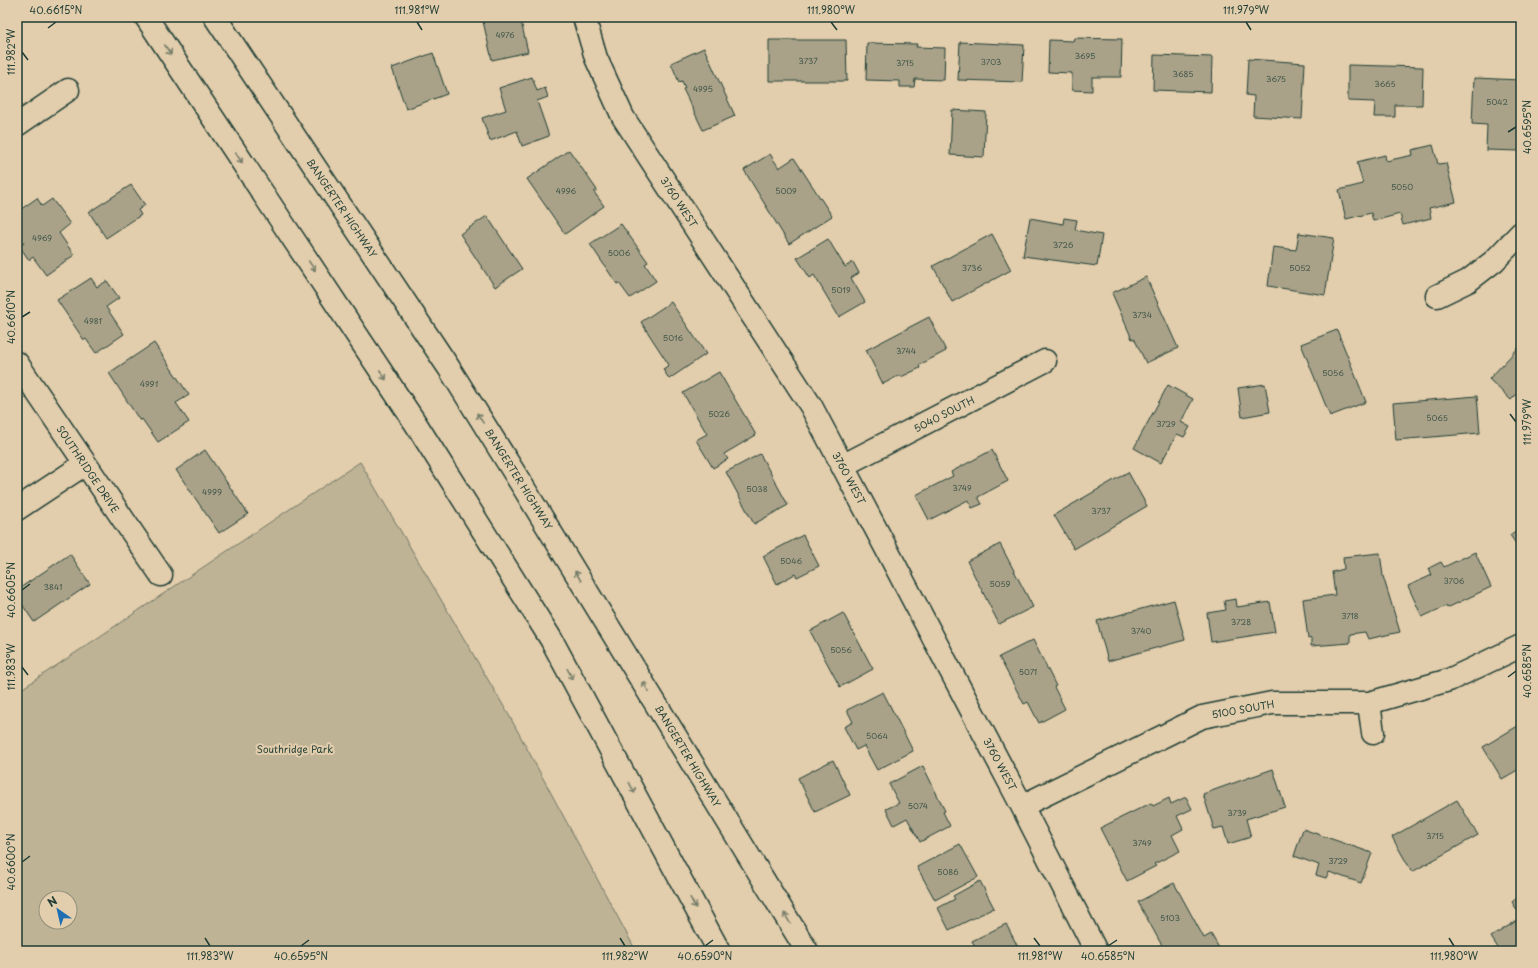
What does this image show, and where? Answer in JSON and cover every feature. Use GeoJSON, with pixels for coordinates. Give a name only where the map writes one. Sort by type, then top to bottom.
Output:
{"type":"FeatureCollection","features":[{"type":"Feature","properties":{"kind":"main road"},"geometry":{"type":"LineString","coordinates":[[146,17],[412,418],[551,639],[719,951]]}},
{"type":"Feature","properties":{"kind":"main road","name":"BANGERTER HIGHWAY"},"geometry":{"type":"LineString","coordinates":[[215,17],[449,368],[526,490],[807,951]]}},
{"type":"Feature","properties":{"kind":"main road","name":"3760 WEST"},"geometry":{"type":"LineString","coordinates":[[584,17],[596,58],[623,117],[811,406],[1022,806],[1096,951]]}},
{"type":"Feature","properties":{"kind":"main road"},"geometry":{"type":"LineString","coordinates":[[17,125],[68,90]]}},
{"type":"Feature","properties":{"kind":"main road"},"geometry":{"type":"LineString","coordinates":[[1437,296],[1468,281],[1494,261],[1521,233]]}},
{"type":"Feature","properties":{"kind":"main road","name":"5040 SOUTH"},"geometry":{"type":"LineString","coordinates":[[842,466],[1045,361]]}},
{"type":"Feature","properties":{"kind":"main road","name":"SOUTHRIDGE DRIVE"},"geometry":{"type":"LineString","coordinates":[[17,363],[161,575]]}},
{"type":"Feature","properties":{"kind":"main road"},"geometry":{"type":"LineString","coordinates":[[17,509],[85,464]]}},
{"type":"Feature","properties":{"kind":"main road","name":"5100 SOUTH"},"geometry":{"type":"LineString","coordinates":[[1022,806],[1202,717],[1272,702],[1369,703],[1449,680],[1521,646]]}},
{"type":"Feature","properties":{"kind":"main road"},"geometry":{"type":"LineString","coordinates":[[1369,703],[1373,733]]}},
{"type":"Feature","properties":{"kind":"green space","name":"Southridge Park"},"geometry":{"type":"Polygon","coordinates":[[[360,462],[510,717],[636,951],[17,951],[17,692],[360,462]]]}},
{"type":"Feature","properties":{"kind":"building"},"geometry":{"type":"Polygon","coordinates":[[[482,17],[520,17],[528,52],[492,60],[482,17]]]}},
{"type":"Feature","properties":{"kind":"building"},"geometry":{"type":"Polygon","coordinates":[[[1074,38],[1122,39],[1121,77],[1092,77],[1092,91],[1072,90],[1072,73],[1048,72],[1049,40],[1073,41],[1074,38]]]}},
{"type":"Feature","properties":{"kind":"building"},"geometry":{"type":"Polygon","coordinates":[[[769,40],[846,40],[847,81],[769,81],[769,40]]]}},
{"type":"Feature","properties":{"kind":"building"},"geometry":{"type":"Polygon","coordinates":[[[960,42],[1024,45],[1022,82],[958,80],[960,42]]]}},
{"type":"Feature","properties":{"kind":"building"},"geometry":{"type":"Polygon","coordinates":[[[867,43],[917,44],[916,47],[945,48],[944,80],[915,79],[914,87],[900,87],[900,81],[866,80],[867,43]]]}},
{"type":"Feature","properties":{"kind":"building"},"geometry":{"type":"Polygon","coordinates":[[[704,48],[735,116],[703,130],[683,89],[685,88],[682,81],[679,82],[671,63],[704,48]]]}},
{"type":"Feature","properties":{"kind":"building"},"geometry":{"type":"Polygon","coordinates":[[[433,53],[447,94],[406,109],[392,68],[433,53]]]}},
{"type":"Feature","properties":{"kind":"building"},"geometry":{"type":"Polygon","coordinates":[[[1154,55],[1212,57],[1211,92],[1153,90],[1154,55]]]}},
{"type":"Feature","properties":{"kind":"building"},"geometry":{"type":"Polygon","coordinates":[[[1248,59],[1305,63],[1302,119],[1253,116],[1254,96],[1246,95],[1248,59]]]}},
{"type":"Feature","properties":{"kind":"building"},"geometry":{"type":"Polygon","coordinates":[[[1348,65],[1423,67],[1422,105],[1395,105],[1395,117],[1374,117],[1375,102],[1348,101],[1348,65]]]}},
{"type":"Feature","properties":{"kind":"building"},"geometry":{"type":"Polygon","coordinates":[[[532,77],[537,91],[545,88],[548,97],[537,101],[549,136],[522,146],[517,131],[490,141],[482,118],[506,110],[499,88],[532,77]]]}},
{"type":"Feature","properties":{"kind":"building"},"geometry":{"type":"Polygon","coordinates":[[[1474,78],[1521,80],[1520,151],[1486,150],[1487,125],[1472,124],[1474,78]]]}},
{"type":"Feature","properties":{"kind":"building"},"geometry":{"type":"Polygon","coordinates":[[[952,110],[986,112],[984,157],[950,155],[952,110]]]}},
{"type":"Feature","properties":{"kind":"building"},"geometry":{"type":"Polygon","coordinates":[[[1433,145],[1438,164],[1446,163],[1456,202],[1429,208],[1431,218],[1403,225],[1400,214],[1373,221],[1371,213],[1346,219],[1339,190],[1363,184],[1357,162],[1385,155],[1386,161],[1413,155],[1412,150],[1433,145]]]}},
{"type":"Feature","properties":{"kind":"building"},"geometry":{"type":"Polygon","coordinates":[[[569,150],[597,190],[594,192],[604,206],[565,234],[527,179],[569,150]]]}},
{"type":"Feature","properties":{"kind":"building"},"geometry":{"type":"Polygon","coordinates":[[[770,154],[779,168],[794,158],[832,216],[789,244],[744,170],[770,154]]]}},
{"type":"Feature","properties":{"kind":"building"},"geometry":{"type":"Polygon","coordinates":[[[131,185],[145,205],[138,210],[141,215],[106,238],[89,212],[131,185]]]}},
{"type":"Feature","properties":{"kind":"building"},"geometry":{"type":"Polygon","coordinates":[[[37,198],[42,206],[52,199],[70,224],[59,233],[74,255],[46,275],[33,257],[29,260],[20,247],[24,243],[17,233],[17,212],[37,198]]]}},
{"type":"Feature","properties":{"kind":"building"},"geometry":{"type":"Polygon","coordinates":[[[487,216],[522,269],[495,287],[460,234],[487,216]]]}},
{"type":"Feature","properties":{"kind":"building"},"geometry":{"type":"Polygon","coordinates":[[[1030,218],[1063,224],[1064,218],[1077,220],[1075,230],[1102,235],[1097,266],[1023,256],[1030,218]]]}},
{"type":"Feature","properties":{"kind":"building"},"geometry":{"type":"Polygon","coordinates":[[[621,224],[648,262],[645,264],[656,281],[630,298],[619,283],[617,284],[590,244],[621,224]]]}},
{"type":"Feature","properties":{"kind":"building"},"geometry":{"type":"Polygon","coordinates":[[[1299,233],[1334,238],[1325,295],[1268,286],[1273,247],[1296,250],[1299,233]]]}},
{"type":"Feature","properties":{"kind":"building"},"geometry":{"type":"Polygon","coordinates":[[[992,234],[1011,270],[952,302],[933,266],[992,234]]]}},
{"type":"Feature","properties":{"kind":"building"},"geometry":{"type":"Polygon","coordinates":[[[828,239],[845,267],[853,262],[859,273],[851,278],[865,302],[839,317],[814,275],[810,278],[797,258],[828,239]]]}},
{"type":"Feature","properties":{"kind":"building"},"geometry":{"type":"Polygon","coordinates":[[[1146,277],[1178,348],[1146,363],[1134,338],[1132,339],[1112,293],[1146,277]]]}},
{"type":"Feature","properties":{"kind":"building"},"geometry":{"type":"Polygon","coordinates":[[[91,278],[97,287],[107,281],[119,298],[106,307],[124,334],[96,353],[86,339],[84,340],[57,300],[91,278]]]}},
{"type":"Feature","properties":{"kind":"building"},"geometry":{"type":"Polygon","coordinates":[[[671,302],[706,354],[669,379],[663,369],[669,365],[641,322],[671,302]]]}},
{"type":"Feature","properties":{"kind":"building"},"geometry":{"type":"Polygon","coordinates":[[[929,317],[946,351],[919,365],[920,368],[901,377],[900,375],[883,384],[866,350],[929,317]]]}},
{"type":"Feature","properties":{"kind":"building"},"geometry":{"type":"Polygon","coordinates":[[[1337,330],[1366,402],[1330,416],[1301,344],[1337,330]]]}},
{"type":"Feature","properties":{"kind":"building"},"geometry":{"type":"Polygon","coordinates":[[[154,343],[189,395],[176,403],[189,422],[158,442],[142,419],[140,421],[109,373],[154,343]]]}},
{"type":"Feature","properties":{"kind":"building"},"geometry":{"type":"Polygon","coordinates":[[[1521,345],[1521,390],[1511,400],[1489,379],[1521,345]]]}},
{"type":"Feature","properties":{"kind":"building"},"geometry":{"type":"Polygon","coordinates":[[[719,372],[756,435],[724,454],[728,459],[713,468],[696,440],[707,434],[683,393],[719,372]]]}},
{"type":"Feature","properties":{"kind":"building"},"geometry":{"type":"Polygon","coordinates":[[[1265,384],[1270,412],[1242,417],[1238,388],[1265,384]]]}},
{"type":"Feature","properties":{"kind":"building"},"geometry":{"type":"Polygon","coordinates":[[[1168,385],[1193,399],[1181,422],[1190,427],[1184,437],[1177,434],[1161,463],[1134,448],[1168,385]]]}},
{"type":"Feature","properties":{"kind":"building"},"geometry":{"type":"Polygon","coordinates":[[[1477,396],[1480,433],[1396,440],[1393,403],[1477,396]]]}},
{"type":"Feature","properties":{"kind":"building"},"geometry":{"type":"Polygon","coordinates":[[[205,450],[248,514],[219,533],[176,470],[205,450]]]}},
{"type":"Feature","properties":{"kind":"building"},"geometry":{"type":"Polygon","coordinates":[[[992,450],[1008,481],[978,497],[982,504],[972,508],[968,500],[929,520],[916,495],[953,476],[951,472],[992,450]]]}},
{"type":"Feature","properties":{"kind":"building"},"geometry":{"type":"Polygon","coordinates":[[[760,454],[788,505],[754,524],[726,472],[760,454]]]}},
{"type":"Feature","properties":{"kind":"building"},"geometry":{"type":"Polygon","coordinates":[[[1128,472],[1147,506],[1074,549],[1054,515],[1128,472]]]}},
{"type":"Feature","properties":{"kind":"building"},"geometry":{"type":"Polygon","coordinates":[[[1521,527],[1521,551],[1510,535],[1521,527]]]}},
{"type":"Feature","properties":{"kind":"building"},"geometry":{"type":"Polygon","coordinates":[[[803,535],[819,566],[797,577],[795,574],[777,584],[763,556],[803,535]]]}},
{"type":"Feature","properties":{"kind":"building"},"geometry":{"type":"Polygon","coordinates":[[[1000,544],[1033,607],[999,624],[967,561],[1000,544]]]}},
{"type":"Feature","properties":{"kind":"building"},"geometry":{"type":"Polygon","coordinates":[[[1475,552],[1491,587],[1447,608],[1446,606],[1422,617],[1408,586],[1432,575],[1429,568],[1441,562],[1444,567],[1475,552]]]}},
{"type":"Feature","properties":{"kind":"building"},"geometry":{"type":"Polygon","coordinates":[[[1380,553],[1383,576],[1400,632],[1368,639],[1365,632],[1350,634],[1350,643],[1311,646],[1311,638],[1308,639],[1303,599],[1335,595],[1332,572],[1344,569],[1343,557],[1380,553]]]}},
{"type":"Feature","properties":{"kind":"building"},"geometry":{"type":"Polygon","coordinates":[[[70,554],[90,584],[34,622],[17,597],[17,590],[70,554]]]}},
{"type":"Feature","properties":{"kind":"building"},"geometry":{"type":"Polygon","coordinates":[[[1236,599],[1237,607],[1270,602],[1275,632],[1211,642],[1207,613],[1226,610],[1224,601],[1236,599]]]}},
{"type":"Feature","properties":{"kind":"building"},"geometry":{"type":"Polygon","coordinates":[[[1174,600],[1185,640],[1108,661],[1097,621],[1174,600]]]}},
{"type":"Feature","properties":{"kind":"building"},"geometry":{"type":"Polygon","coordinates":[[[843,613],[873,669],[840,687],[810,631],[843,613]]]}},
{"type":"Feature","properties":{"kind":"building"},"geometry":{"type":"Polygon","coordinates":[[[1033,640],[1056,686],[1054,687],[1065,709],[1039,723],[1028,702],[1024,704],[999,657],[1033,640]]]}},
{"type":"Feature","properties":{"kind":"building"},"geometry":{"type":"Polygon","coordinates":[[[883,692],[913,751],[877,770],[864,746],[856,750],[844,727],[853,722],[847,710],[883,692]]]}},
{"type":"Feature","properties":{"kind":"building"},"geometry":{"type":"Polygon","coordinates":[[[1521,724],[1521,768],[1502,779],[1483,747],[1521,724]]]}},
{"type":"Feature","properties":{"kind":"building"},"geometry":{"type":"Polygon","coordinates":[[[833,760],[850,795],[815,812],[798,778],[833,760]]]}},
{"type":"Feature","properties":{"kind":"building"},"geometry":{"type":"Polygon","coordinates":[[[923,766],[945,811],[943,812],[950,826],[920,842],[907,818],[894,825],[886,809],[899,803],[889,784],[923,766]]]}},
{"type":"Feature","properties":{"kind":"building"},"geometry":{"type":"Polygon","coordinates":[[[1273,769],[1285,807],[1246,819],[1251,837],[1228,844],[1223,827],[1214,829],[1203,794],[1273,769]]]}},
{"type":"Feature","properties":{"kind":"building"},"geometry":{"type":"Polygon","coordinates":[[[1186,797],[1192,809],[1177,816],[1183,829],[1172,835],[1180,851],[1154,864],[1156,866],[1127,881],[1100,828],[1151,803],[1153,806],[1169,798],[1171,804],[1186,797]]]}},
{"type":"Feature","properties":{"kind":"building"},"geometry":{"type":"Polygon","coordinates":[[[1457,800],[1478,835],[1412,872],[1392,837],[1457,800]]]}},
{"type":"Feature","properties":{"kind":"building"},"geometry":{"type":"Polygon","coordinates":[[[1303,829],[1372,853],[1361,883],[1329,872],[1326,878],[1316,875],[1319,865],[1294,856],[1303,829]]]}},
{"type":"Feature","properties":{"kind":"building"},"geometry":{"type":"Polygon","coordinates":[[[960,844],[978,877],[935,900],[917,867],[960,844]]]}},
{"type":"Feature","properties":{"kind":"building"},"geometry":{"type":"Polygon","coordinates":[[[980,881],[994,908],[949,930],[938,908],[955,899],[953,896],[980,881]]]}},
{"type":"Feature","properties":{"kind":"building"},"geometry":{"type":"Polygon","coordinates":[[[1174,883],[1204,938],[1211,934],[1219,948],[1214,951],[1165,951],[1138,902],[1174,883]]]}},
{"type":"Feature","properties":{"kind":"building"},"geometry":{"type":"Polygon","coordinates":[[[1521,895],[1521,916],[1512,902],[1521,895]]]}},
{"type":"Feature","properties":{"kind":"building"},"geometry":{"type":"Polygon","coordinates":[[[1521,918],[1521,951],[1500,951],[1491,937],[1521,918]]]}},
{"type":"Feature","properties":{"kind":"building"},"geometry":{"type":"Polygon","coordinates":[[[1006,924],[1020,951],[978,951],[972,941],[1006,924]]]}}]}
